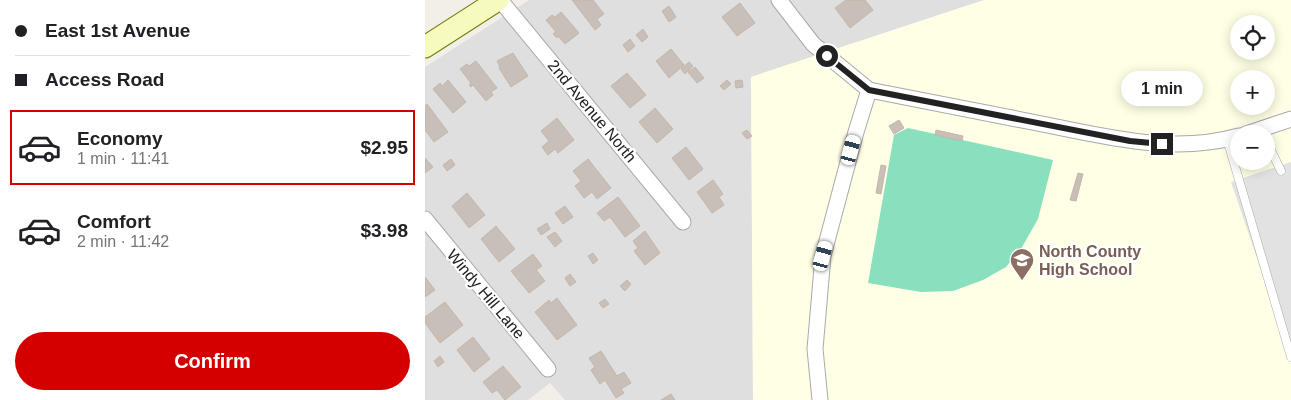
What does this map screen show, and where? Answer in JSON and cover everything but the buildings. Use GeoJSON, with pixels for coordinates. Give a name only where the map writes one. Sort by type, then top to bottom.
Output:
{"type":"FeatureCollection","features":[{"type":"Feature","properties":{"kind":"main road"},"geometry":{"type":"LineString","coordinates":[[425,47],[499,0]]}},
{"type":"Feature","properties":{"kind":"street","name":"2nd Avenue North"},"geometry":{"type":"LineString","coordinates":[[499,0],[683,222]]}},
{"type":"Feature","properties":{"kind":"street"},"geometry":{"type":"LineString","coordinates":[[779,0],[813,44],[869,90],[1130,141],[1177,145],[1203,144],[1230,138]]}},
{"type":"Feature","properties":{"kind":"street"},"geometry":{"type":"LineString","coordinates":[[820,400],[815,349],[823,256],[869,90]]}},
{"type":"Feature","properties":{"kind":"street"},"geometry":{"type":"LineString","coordinates":[[1275,128],[1291,119]]}},
{"type":"Feature","properties":{"kind":"street","name":"Windy Hill Lane"},"geometry":{"type":"LineString","coordinates":[[425,219],[548,368]]}},
{"type":"Feature","properties":{"kind":"lane"},"geometry":{"type":"LineString","coordinates":[[1275,158],[1281,171]]}},
{"type":"Feature","properties":{"kind":"lane"},"geometry":{"type":"LineString","coordinates":[[1242,170],[1291,357]]}},
{"type":"Feature","properties":{"kind":"shaded area"},"geometry":{"type":"Polygon","coordinates":[[[529,0],[984,0],[751,77],[753,400],[565,400],[550,383],[528,400],[425,400],[425,67],[529,0]]]}},
{"type":"Feature","properties":{"kind":"shaded area","name":"North County High School"},"geometry":{"type":"Polygon","coordinates":[[[984,0],[1291,0],[1291,400],[753,400],[751,77],[984,0]]]}},
{"type":"Feature","properties":{"kind":"shaded area"},"geometry":{"type":"Polygon","coordinates":[[[1291,162],[1291,358],[1231,182],[1267,170],[1275,170],[1275,167],[1291,162]]]}},
{"type":"Feature","properties":{"kind":"green space"},"geometry":{"type":"Polygon","coordinates":[[[908,128],[1053,160],[1038,219],[1021,249],[1006,267],[983,280],[953,291],[921,292],[868,283],[894,135],[908,128]]]}},
{"type":"Feature","properties":{"kind":"place","name":"North County High School"},"geometry":{"type":"Point","coordinates":[1022,281]}},
{"type":"Feature","properties":{"kind":"route"},"geometry":{"type":"LineString","coordinates":[[827,56],[869,90],[1130,141],[1162,144]]}}]}
